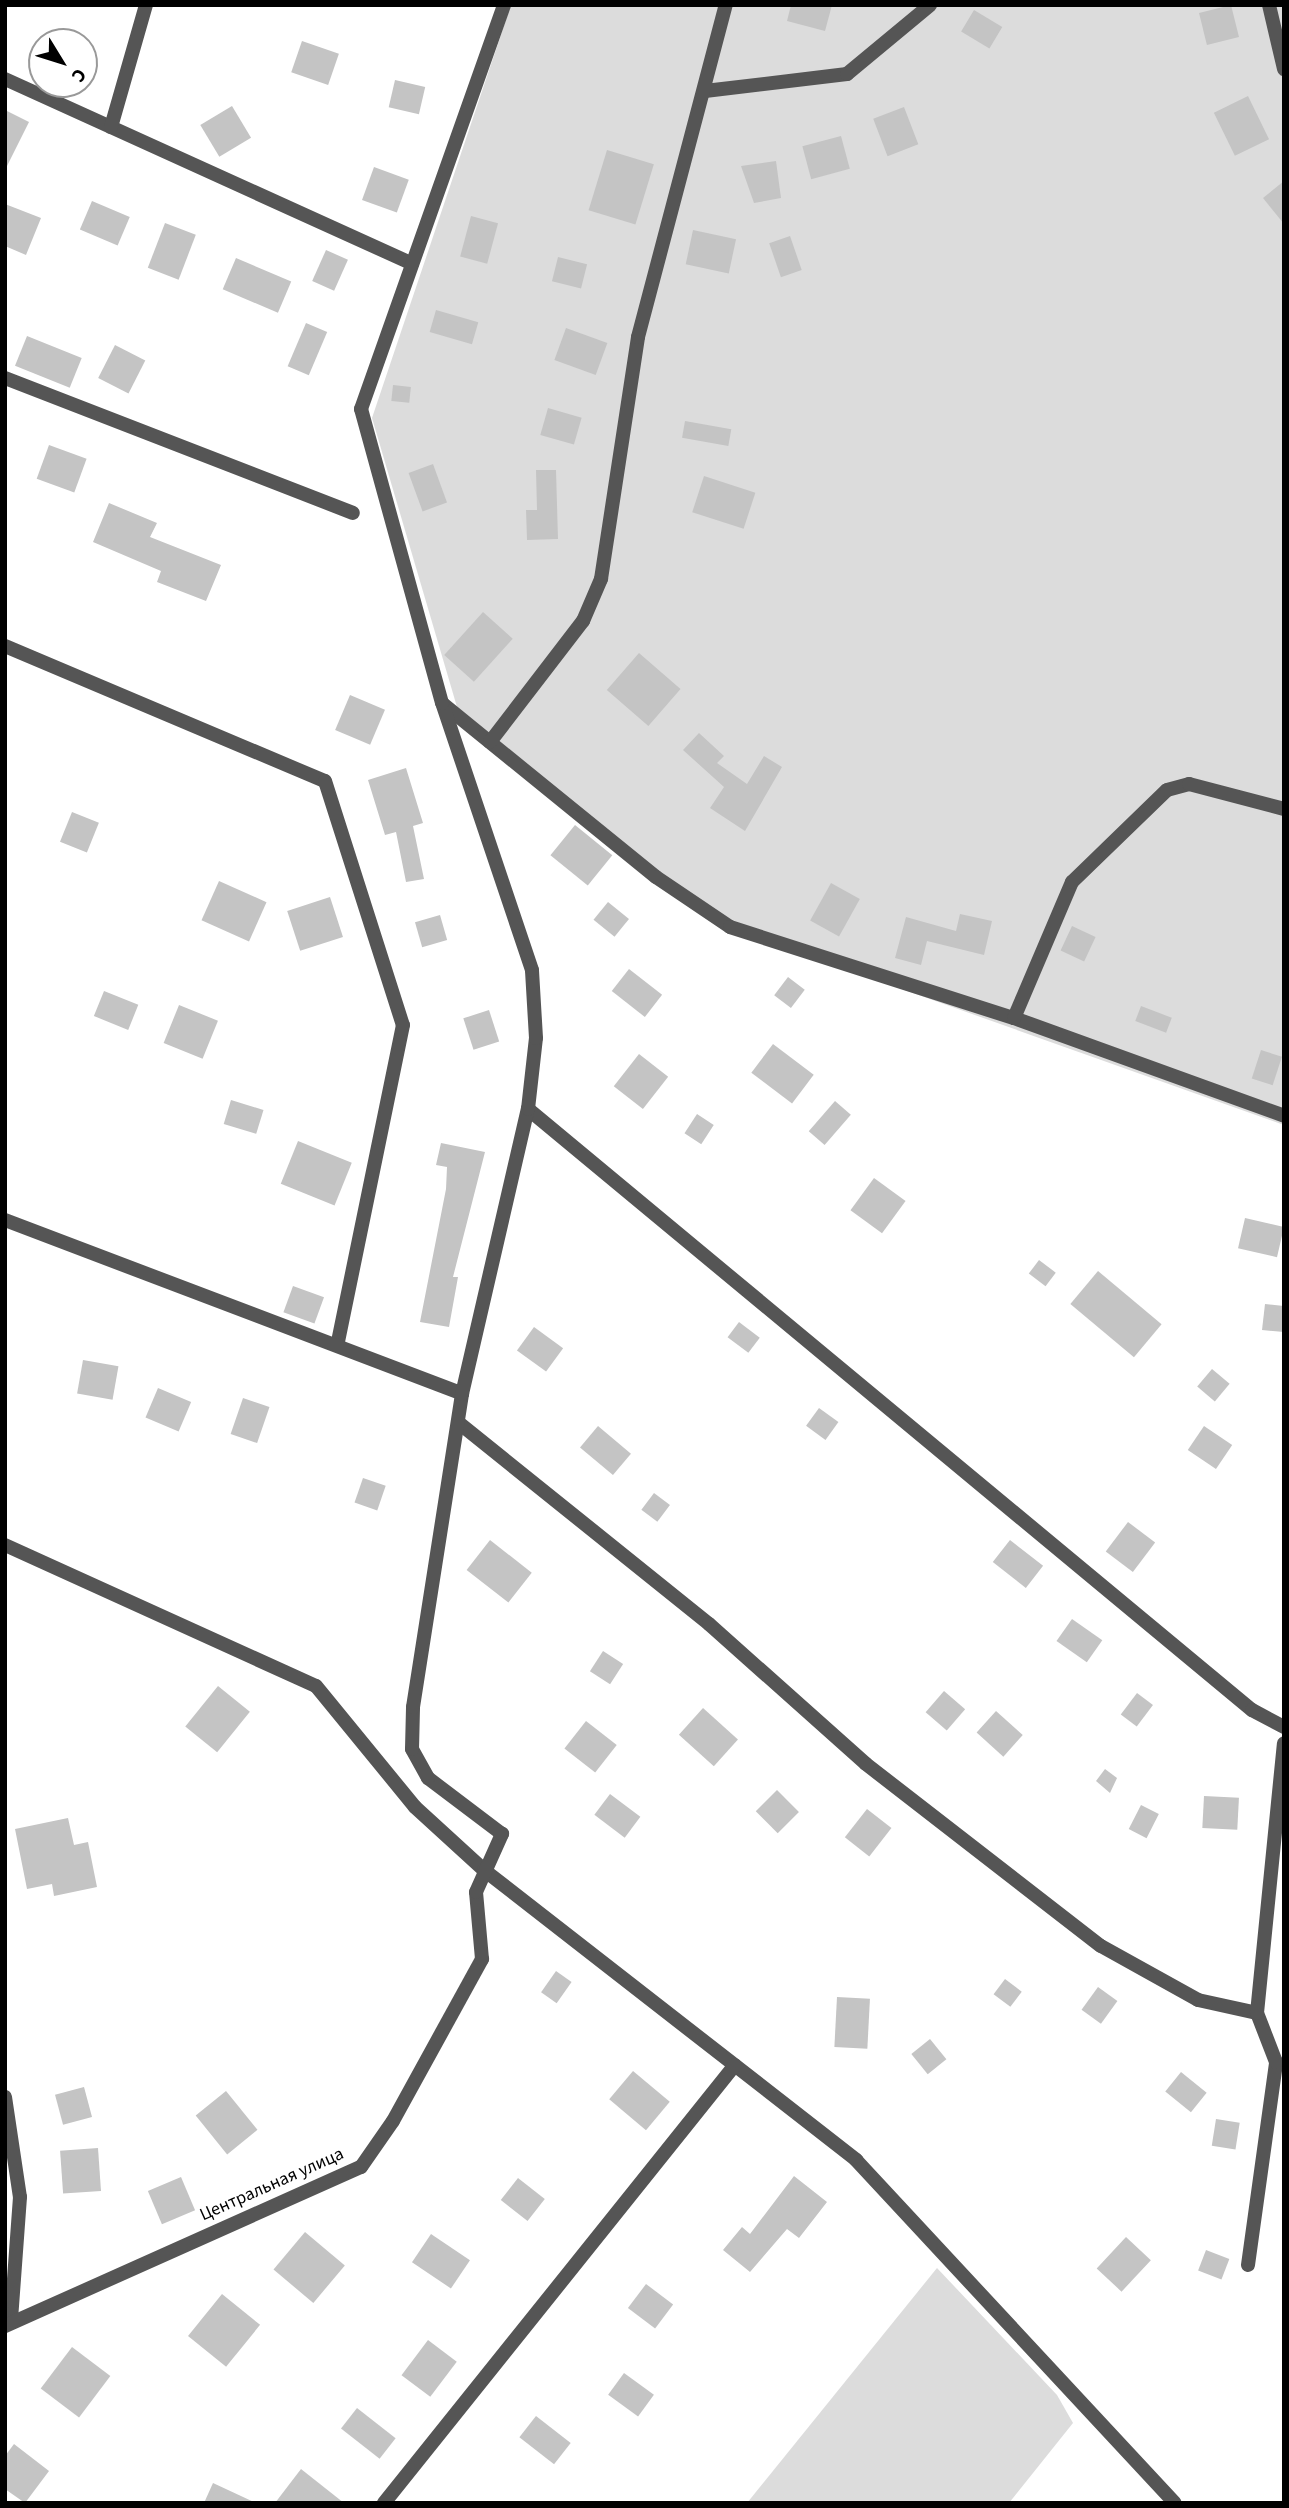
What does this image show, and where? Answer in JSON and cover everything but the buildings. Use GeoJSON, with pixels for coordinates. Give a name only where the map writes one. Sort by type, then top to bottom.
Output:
{"type":"FeatureCollection","features":[{"type":"Feature","properties":{"kind":"street"},"geometry":{"type":"LineString","coordinates":[[111,127],[146,5]]}},
{"type":"Feature","properties":{"kind":"street"},"geometry":{"type":"LineString","coordinates":[[504,5],[361,410],[442,703],[532,970],[536,1038],[528,1110],[462,1394],[459,1423],[709,1624],[866,1764],[1101,1946],[1198,2000],[1257,2013]]}},
{"type":"Feature","properties":{"kind":"street"},"geometry":{"type":"LineString","coordinates":[[490,742],[583,621],[601,579],[638,337],[726,5]]}},
{"type":"Feature","properties":{"kind":"street"},"geometry":{"type":"LineString","coordinates":[[705,91],[848,74],[930,5]]}},
{"type":"Feature","properties":{"kind":"street"},"geometry":{"type":"LineString","coordinates":[[1269,5],[1284,69]]}},
{"type":"Feature","properties":{"kind":"street"},"geometry":{"type":"LineString","coordinates":[[5,79],[412,264]]}},
{"type":"Feature","properties":{"kind":"street"},"geometry":{"type":"LineString","coordinates":[[5,378],[353,513]]}},
{"type":"Feature","properties":{"kind":"street"},"geometry":{"type":"LineString","coordinates":[[5,646],[325,781],[403,1025],[338,1343]]}},
{"type":"Feature","properties":{"kind":"street"},"geometry":{"type":"LineString","coordinates":[[442,703],[656,877],[730,927],[1014,1018],[1284,1116]]}},
{"type":"Feature","properties":{"kind":"street"},"geometry":{"type":"LineString","coordinates":[[1014,1018],[1072,881],[1167,790],[1189,784],[1284,809]]}},
{"type":"Feature","properties":{"kind":"street"},"geometry":{"type":"LineString","coordinates":[[528,1110],[1252,1710],[1284,1727]]}},
{"type":"Feature","properties":{"kind":"street"},"geometry":{"type":"LineString","coordinates":[[5,1220],[338,1343],[462,1394]]}},
{"type":"Feature","properties":{"kind":"street","name":"Центральная улица"},"geometry":{"type":"LineString","coordinates":[[5,2097],[20,2197],[8,2323],[361,2167],[393,2121],[482,1959],[476,1892],[502,1834],[428,1778],[412,1749],[429,1574],[459,1423]]}},
{"type":"Feature","properties":{"kind":"street"},"geometry":{"type":"LineString","coordinates":[[5,1545],[316,1686],[415,1807],[484,1870],[856,2160],[1167,2500]]}},
{"type":"Feature","properties":{"kind":"street"},"geometry":{"type":"LineString","coordinates":[[1248,2264],[1276,2062],[1257,2013],[1284,1743]]}},
{"type":"Feature","properties":{"kind":"street"},"geometry":{"type":"LineString","coordinates":[[384,2503],[735,2065]]}},
{"type":"Feature","properties":{"kind":"shaded area"},"geometry":{"type":"Polygon","coordinates":[[[511,5],[1284,5],[1284,1125],[736,930],[526,770],[457,707],[372,418],[511,5]]]}},
{"type":"Feature","properties":{"kind":"shaded area"},"geometry":{"type":"Polygon","coordinates":[[[937,2268],[1057,2395],[1073,2423],[1009,2503],[747,2503],[937,2268]]]}}]}
